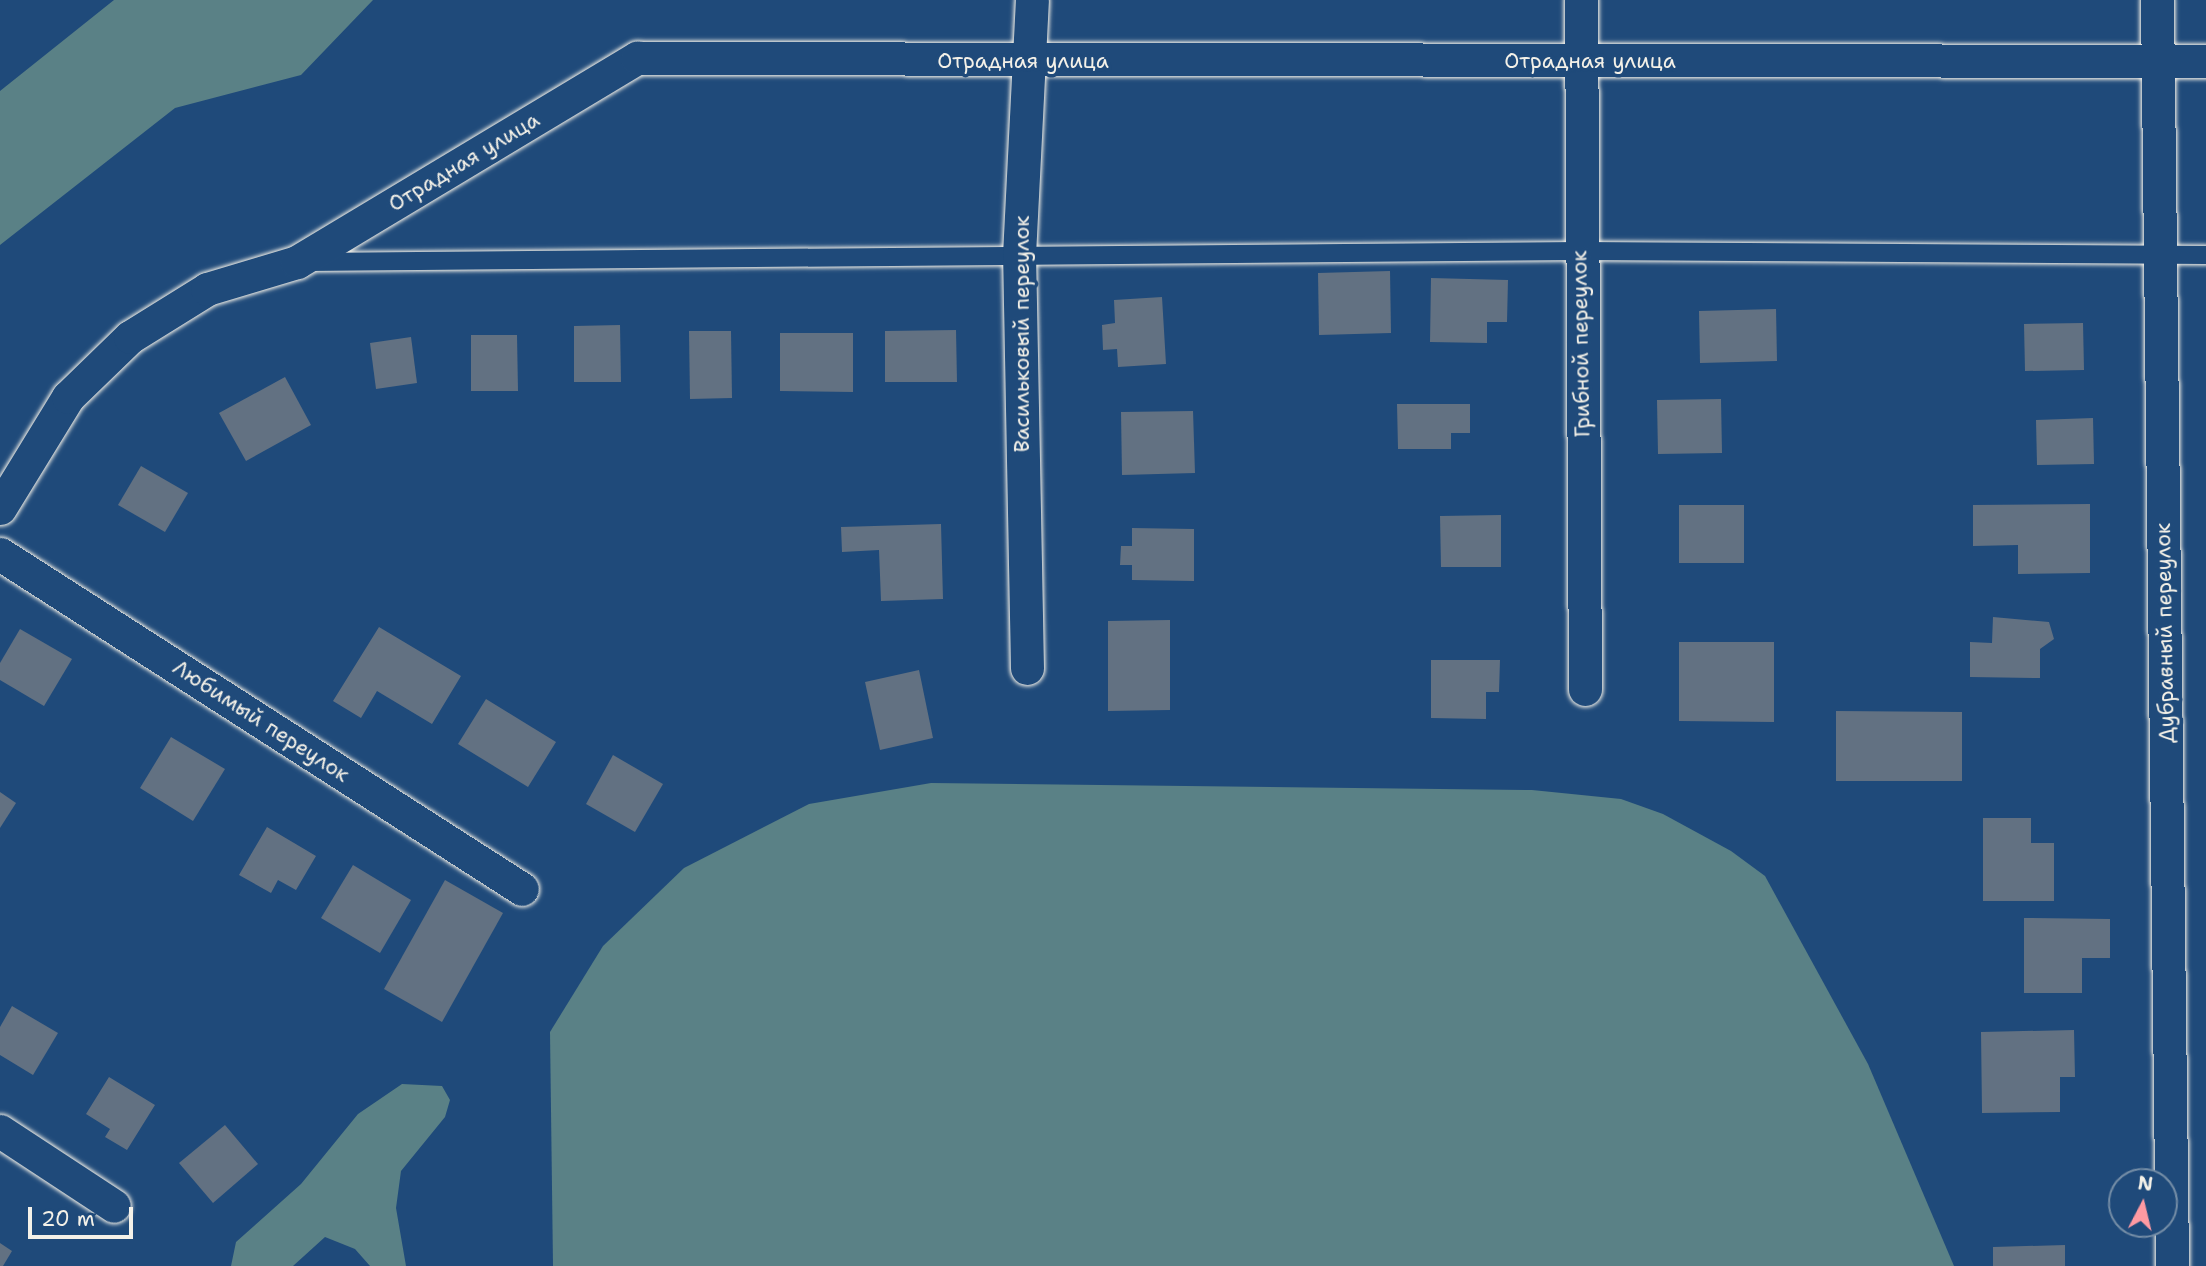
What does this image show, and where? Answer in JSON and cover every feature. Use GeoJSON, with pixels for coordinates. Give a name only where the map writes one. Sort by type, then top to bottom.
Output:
{"type":"FeatureCollection","features":[{"type":"Feature","properties":{"kind":"street","name":"Васильковый переулок"},"geometry":{"type":"LineString","coordinates":[[1027,668],[1018,255],[1032,0]]}},
{"type":"Feature","properties":{"kind":"street","name":"Грибной переулок"},"geometry":{"type":"LineString","coordinates":[[1581,0],[1580,251],[1585,689]]}},
{"type":"Feature","properties":{"kind":"street","name":"Дубравный переулок"},"geometry":{"type":"LineString","coordinates":[[2157,0],[2172,1266]]}},
{"type":"Feature","properties":{"kind":"street","name":"Отрадная улица"},"geometry":{"type":"LineString","coordinates":[[0,508],[68,397],[130,337],[207,289],[297,262],[637,58],[1028,61],[2206,61]]}},
{"type":"Feature","properties":{"kind":"street","name":"Любимый переулок"},"geometry":{"type":"LineString","coordinates":[[0,554],[522,888]]}},
{"type":"Feature","properties":{"kind":"street"},"geometry":{"type":"LineString","coordinates":[[0,1131],[114,1206]]}},
{"type":"Feature","properties":{"kind":"lane"},"geometry":{"type":"LineString","coordinates":[[297,262],[1580,251],[2206,255]]}},
{"type":"Feature","properties":{"kind":"green space"},"geometry":{"type":"Polygon","coordinates":[[[114,0],[373,0],[301,75],[175,108],[0,245],[0,91],[114,0]]]}},
{"type":"Feature","properties":{"kind":"green space"},"geometry":{"type":"Polygon","coordinates":[[[931,783],[1532,790],[1621,799],[1663,814],[1731,851],[1765,876],[1868,1064],[1954,1266],[553,1266],[550,1032],[603,946],[684,868],[809,804],[931,783]]]}},
{"type":"Feature","properties":{"kind":"green space"},"geometry":{"type":"Polygon","coordinates":[[[402,1084],[442,1086],[450,1100],[445,1117],[401,1171],[396,1208],[406,1266],[370,1266],[355,1249],[325,1237],[293,1266],[231,1266],[236,1242],[301,1184],[358,1114],[402,1084]]]}},
{"type":"Feature","properties":{"kind":"building"},"geometry":{"type":"Polygon","coordinates":[[[1390,271],[1391,333],[1319,335],[1318,273],[1390,271]]]}},
{"type":"Feature","properties":{"kind":"building"},"geometry":{"type":"Polygon","coordinates":[[[1431,278],[1508,280],[1507,322],[1487,322],[1487,343],[1430,342],[1431,278]]]}},
{"type":"Feature","properties":{"kind":"building"},"geometry":{"type":"Polygon","coordinates":[[[1162,297],[1166,364],[1118,367],[1117,349],[1103,350],[1102,325],[1115,323],[1114,300],[1162,297]]]}},
{"type":"Feature","properties":{"kind":"building"},"geometry":{"type":"Polygon","coordinates":[[[1776,309],[1777,361],[1700,363],[1699,311],[1776,309]]]}},
{"type":"Feature","properties":{"kind":"building"},"geometry":{"type":"Polygon","coordinates":[[[2083,323],[2084,370],[2025,371],[2024,324],[2083,323]]]}},
{"type":"Feature","properties":{"kind":"building"},"geometry":{"type":"Polygon","coordinates":[[[620,325],[621,382],[574,382],[574,326],[620,325]]]}},
{"type":"Feature","properties":{"kind":"building"},"geometry":{"type":"Polygon","coordinates":[[[956,330],[957,382],[885,382],[885,331],[956,330]]]}},
{"type":"Feature","properties":{"kind":"building"},"geometry":{"type":"Polygon","coordinates":[[[689,331],[731,331],[732,398],[690,399],[689,331]]]}},
{"type":"Feature","properties":{"kind":"building"},"geometry":{"type":"Polygon","coordinates":[[[780,333],[853,333],[853,392],[780,391],[780,333]]]}},
{"type":"Feature","properties":{"kind":"building"},"geometry":{"type":"Polygon","coordinates":[[[471,335],[517,335],[518,391],[471,391],[471,335]]]}},
{"type":"Feature","properties":{"kind":"building"},"geometry":{"type":"Polygon","coordinates":[[[411,337],[417,383],[376,389],[370,343],[411,337]]]}},
{"type":"Feature","properties":{"kind":"building"},"geometry":{"type":"Polygon","coordinates":[[[285,377],[311,425],[246,461],[219,413],[285,377]]]}},
{"type":"Feature","properties":{"kind":"building"},"geometry":{"type":"Polygon","coordinates":[[[1721,399],[1722,453],[1658,454],[1657,400],[1721,399]]]}},
{"type":"Feature","properties":{"kind":"building"},"geometry":{"type":"Polygon","coordinates":[[[1397,404],[1470,404],[1470,433],[1451,433],[1451,449],[1398,449],[1397,404]]]}},
{"type":"Feature","properties":{"kind":"building"},"geometry":{"type":"Polygon","coordinates":[[[1193,411],[1195,473],[1122,475],[1121,412],[1193,411]]]}},
{"type":"Feature","properties":{"kind":"building"},"geometry":{"type":"Polygon","coordinates":[[[2093,418],[2094,464],[2037,465],[2036,420],[2093,418]]]}},
{"type":"Feature","properties":{"kind":"building"},"geometry":{"type":"Polygon","coordinates":[[[141,466],[188,493],[165,532],[118,505],[141,466]]]}},
{"type":"Feature","properties":{"kind":"building"},"geometry":{"type":"Polygon","coordinates":[[[2090,504],[2090,573],[2018,574],[2018,545],[1973,546],[1973,505],[2090,504]]]}},
{"type":"Feature","properties":{"kind":"building"},"geometry":{"type":"Polygon","coordinates":[[[1679,505],[1744,505],[1744,563],[1679,563],[1679,505]]]}},
{"type":"Feature","properties":{"kind":"building"},"geometry":{"type":"Polygon","coordinates":[[[1501,515],[1501,567],[1441,567],[1440,516],[1501,515]]]}},
{"type":"Feature","properties":{"kind":"building"},"geometry":{"type":"Polygon","coordinates":[[[941,524],[943,599],[881,601],[879,550],[842,552],[841,527],[941,524]]]}},
{"type":"Feature","properties":{"kind":"building"},"geometry":{"type":"Polygon","coordinates":[[[1132,528],[1194,529],[1194,581],[1132,580],[1132,565],[1120,565],[1121,546],[1132,546],[1132,528]]]}},
{"type":"Feature","properties":{"kind":"building"},"geometry":{"type":"Polygon","coordinates":[[[1993,617],[2049,622],[2054,639],[2040,649],[2040,678],[1970,677],[1970,642],[1992,643],[1993,617]]]}},
{"type":"Feature","properties":{"kind":"building"},"geometry":{"type":"Polygon","coordinates":[[[1170,620],[1170,710],[1108,711],[1108,621],[1170,620]]]}},
{"type":"Feature","properties":{"kind":"building"},"geometry":{"type":"Polygon","coordinates":[[[379,627],[461,676],[432,724],[377,691],[361,718],[333,701],[379,627]]]}},
{"type":"Feature","properties":{"kind":"building"},"geometry":{"type":"Polygon","coordinates":[[[20,629],[72,659],[44,706],[0,680],[0,663],[20,629]]]}},
{"type":"Feature","properties":{"kind":"building"},"geometry":{"type":"Polygon","coordinates":[[[1679,642],[1774,642],[1774,722],[1679,721],[1679,642]]]}},
{"type":"Feature","properties":{"kind":"building"},"geometry":{"type":"Polygon","coordinates":[[[1431,660],[1500,660],[1499,692],[1486,692],[1486,719],[1431,718],[1431,660]]]}},
{"type":"Feature","properties":{"kind":"building"},"geometry":{"type":"Polygon","coordinates":[[[919,670],[933,738],[880,750],[865,682],[919,670]]]}},
{"type":"Feature","properties":{"kind":"building"},"geometry":{"type":"Polygon","coordinates":[[[486,699],[556,742],[528,787],[458,744],[486,699]]]}},
{"type":"Feature","properties":{"kind":"building"},"geometry":{"type":"Polygon","coordinates":[[[1836,711],[1962,712],[1962,781],[1836,781],[1836,711]]]}},
{"type":"Feature","properties":{"kind":"building"},"geometry":{"type":"Polygon","coordinates":[[[171,737],[225,769],[193,821],[140,788],[171,737]]]}},
{"type":"Feature","properties":{"kind":"building"},"geometry":{"type":"Polygon","coordinates":[[[613,755],[663,784],[635,832],[586,804],[613,755]]]}},
{"type":"Feature","properties":{"kind":"building"},"geometry":{"type":"Polygon","coordinates":[[[0,792],[16,803],[0,828],[0,792]]]}},
{"type":"Feature","properties":{"kind":"building"},"geometry":{"type":"Polygon","coordinates":[[[1983,818],[2031,818],[2031,843],[2054,843],[2054,901],[1983,901],[1983,818]]]}},
{"type":"Feature","properties":{"kind":"building"},"geometry":{"type":"Polygon","coordinates":[[[267,827],[316,856],[296,890],[278,880],[271,893],[239,875],[267,827]]]}},
{"type":"Feature","properties":{"kind":"building"},"geometry":{"type":"Polygon","coordinates":[[[353,865],[411,900],[380,953],[321,918],[353,865]]]}},
{"type":"Feature","properties":{"kind":"building"},"geometry":{"type":"Polygon","coordinates":[[[445,880],[503,913],[442,1022],[384,989],[445,880]]]}},
{"type":"Feature","properties":{"kind":"building"},"geometry":{"type":"Polygon","coordinates":[[[2024,918],[2110,919],[2110,958],[2082,958],[2082,993],[2024,993],[2024,918]]]}},
{"type":"Feature","properties":{"kind":"building"},"geometry":{"type":"Polygon","coordinates":[[[12,1006],[58,1033],[33,1075],[0,1055],[0,1027],[12,1006]]]}},
{"type":"Feature","properties":{"kind":"building"},"geometry":{"type":"Polygon","coordinates":[[[2074,1030],[2075,1077],[2060,1077],[2060,1112],[1982,1113],[1981,1032],[2074,1030]]]}},
{"type":"Feature","properties":{"kind":"building"},"geometry":{"type":"Polygon","coordinates":[[[109,1077],[155,1105],[127,1150],[105,1137],[110,1129],[86,1114],[109,1077]]]}},
{"type":"Feature","properties":{"kind":"building"},"geometry":{"type":"Polygon","coordinates":[[[225,1125],[258,1164],[213,1203],[179,1163],[225,1125]]]}},
{"type":"Feature","properties":{"kind":"building"},"geometry":{"type":"Polygon","coordinates":[[[0,1243],[12,1251],[3,1266],[0,1266],[0,1243]]]}},
{"type":"Feature","properties":{"kind":"building"},"geometry":{"type":"Polygon","coordinates":[[[2065,1245],[2065,1266],[1993,1266],[1993,1247],[2065,1245]]]}}]}
